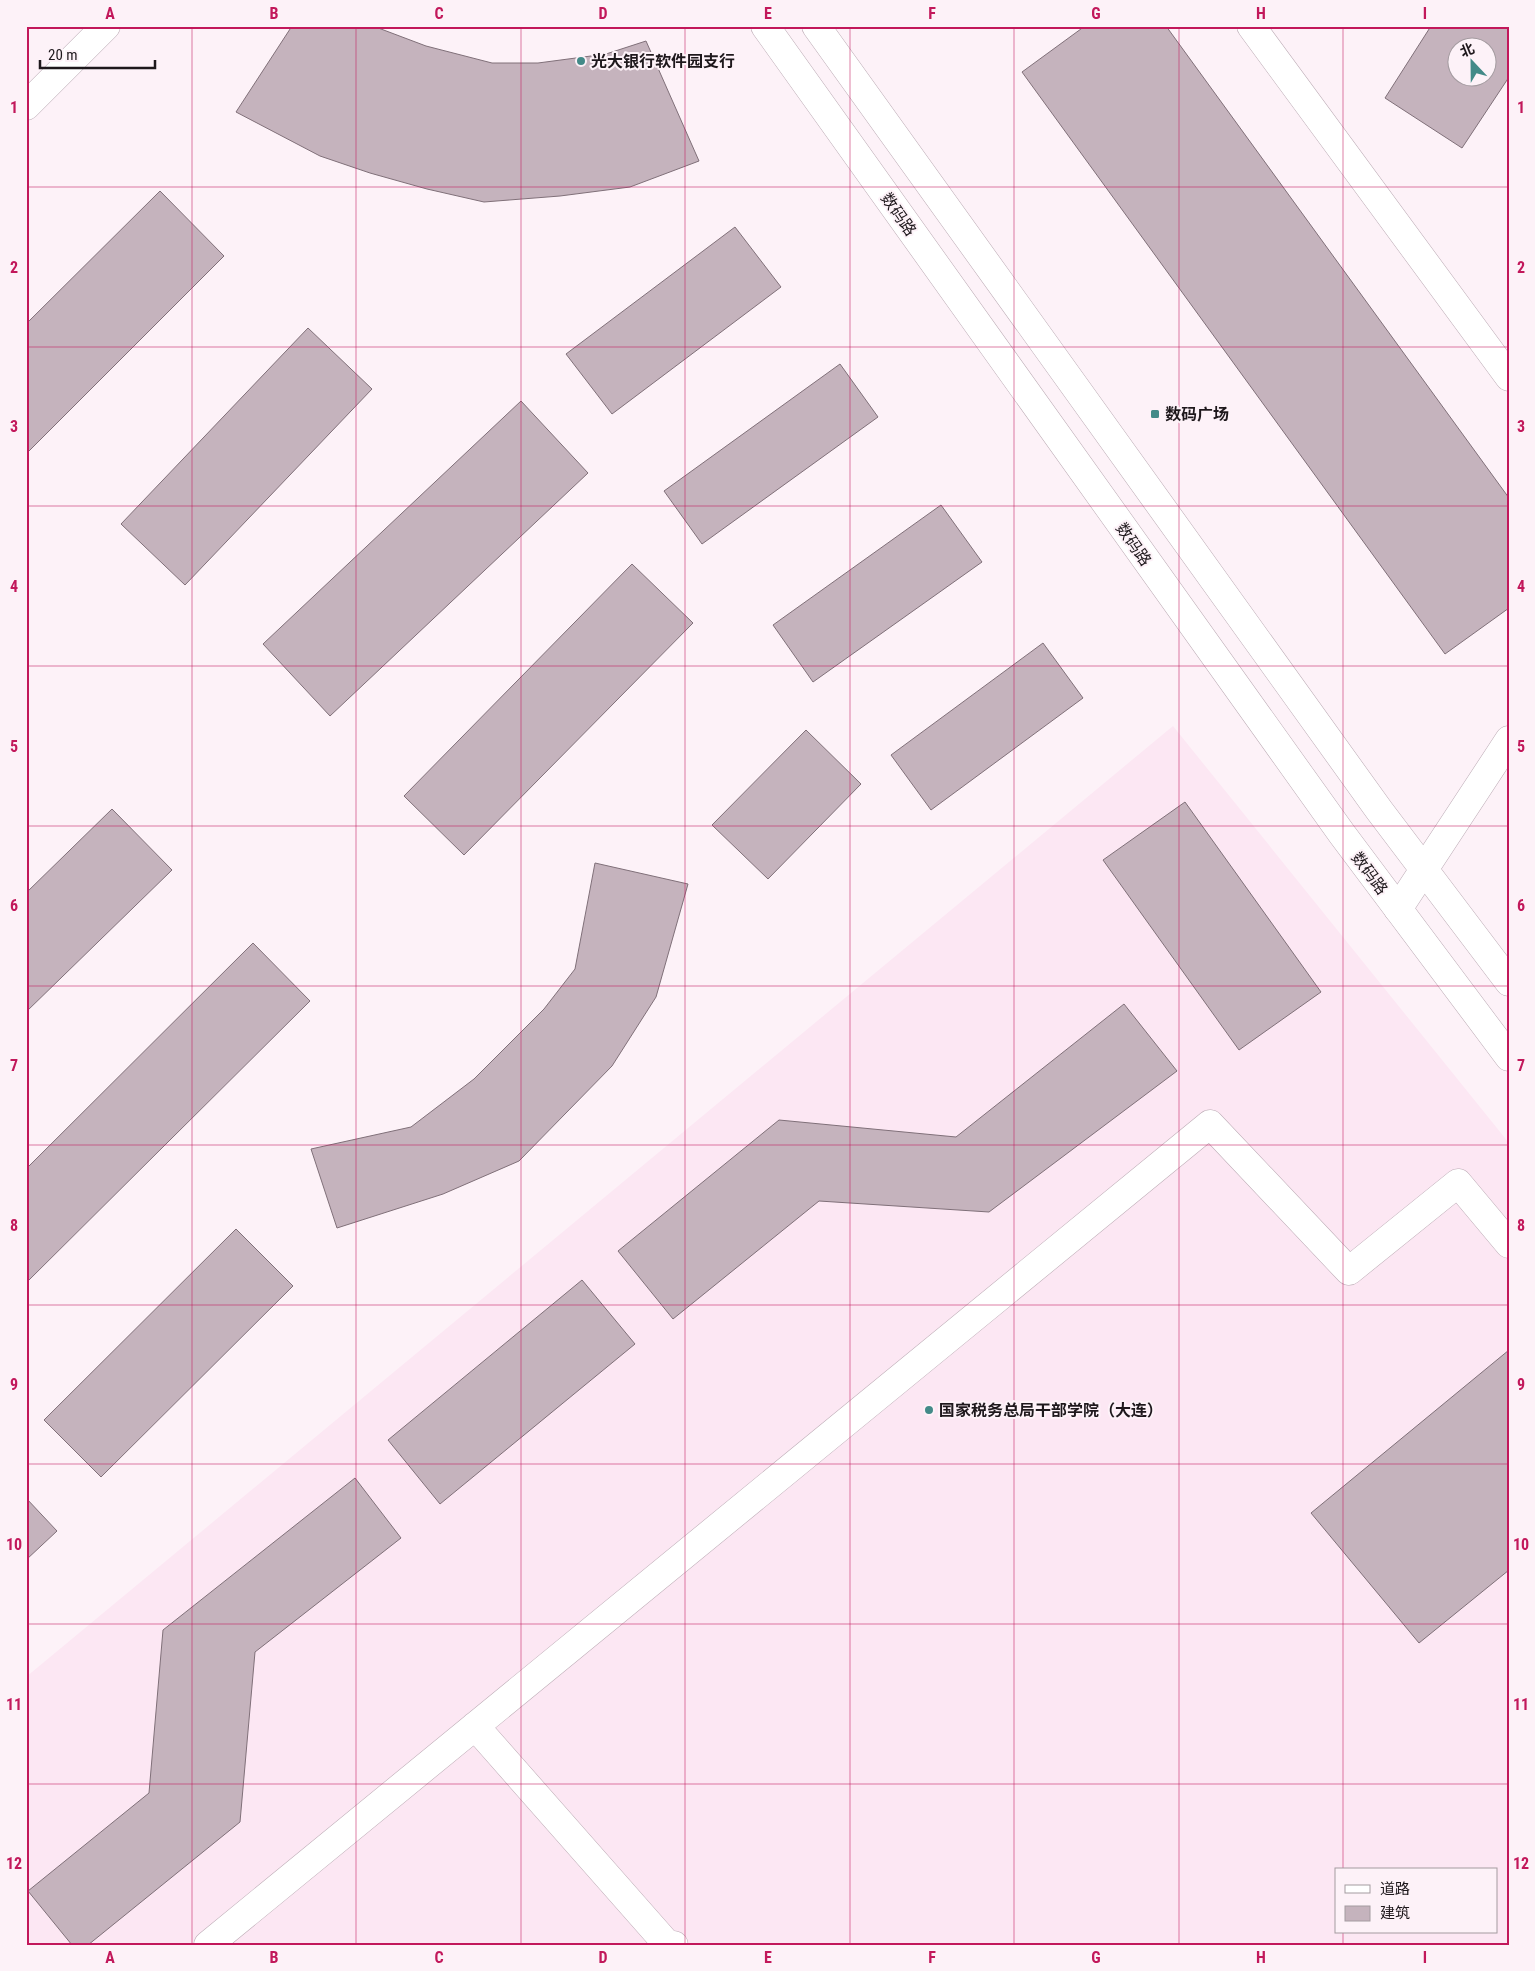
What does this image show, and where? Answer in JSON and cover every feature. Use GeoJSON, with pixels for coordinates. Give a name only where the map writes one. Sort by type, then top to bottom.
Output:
{"type":"FeatureCollection","features":[{"type":"Feature","properties":{"kind":"street"},"geometry":{"type":"LineString","coordinates":[[26,106],[106,26]]}},
{"type":"Feature","properties":{"kind":"street","name":"数码路"},"geometry":{"type":"LineString","coordinates":[[766,26],[1324,810],[1509,1057]]}},
{"type":"Feature","properties":{"kind":"street"},"geometry":{"type":"LineString","coordinates":[[816,26],[1374,802],[1509,982]]}},
{"type":"Feature","properties":{"kind":"street"},"geometry":{"type":"LineString","coordinates":[[1251,26],[1509,377]]}},
{"type":"Feature","properties":{"kind":"street"},"geometry":{"type":"LineString","coordinates":[[1398,909],[1509,740]]}},
{"type":"Feature","properties":{"kind":"street"},"geometry":{"type":"LineString","coordinates":[[208,1945],[1210,1124],[1349,1270],[1458,1183],[1509,1244]]}},
{"type":"Feature","properties":{"kind":"street"},"geometry":{"type":"LineString","coordinates":[[475,1726],[667,1944],[674,1945]]}},
{"type":"Feature","properties":{"kind":"shaded area","name":"国家税务总局干部学院（大连）"},"geometry":{"type":"Polygon","coordinates":[[[1173,726],[1509,1143],[1509,1945],[26,1945],[26,1677],[1173,726]]]}},
{"type":"Feature","properties":{"kind":"building"},"geometry":{"type":"Polygon","coordinates":[[[292,26],[373,26],[426,46],[492,63],[538,63],[606,54],[646,41],[699,161],[630,187],[560,196],[484,202],[370,173],[320,156],[236,112],[292,26]]]}},
{"type":"Feature","properties":{"kind":"building"},"geometry":{"type":"Polygon","coordinates":[[[1085,26],[1166,26],[1509,498],[1509,608],[1445,654],[1022,72],[1085,26]]]}},
{"type":"Feature","properties":{"kind":"building"},"geometry":{"type":"Polygon","coordinates":[[[1431,26],[1509,26],[1509,77],[1462,148],[1385,98],[1431,26]]]}},
{"type":"Feature","properties":{"kind":"building"},"geometry":{"type":"Polygon","coordinates":[[[160,191],[224,256],[29,451],[26,449],[26,324],[160,191]]]}},
{"type":"Feature","properties":{"kind":"building"},"geometry":{"type":"Polygon","coordinates":[[[735,227],[781,287],[612,414],[566,354],[735,227]]]}},
{"type":"Feature","properties":{"kind":"building"},"geometry":{"type":"Polygon","coordinates":[[[308,328],[372,389],[185,585],[121,524],[308,328]]]}},
{"type":"Feature","properties":{"kind":"building"},"geometry":{"type":"Polygon","coordinates":[[[840,364],[878,417],[702,544],[664,491],[840,364]]]}},
{"type":"Feature","properties":{"kind":"building"},"geometry":{"type":"Polygon","coordinates":[[[521,401],[588,473],[330,716],[263,644],[521,401]]]}},
{"type":"Feature","properties":{"kind":"building"},"geometry":{"type":"Polygon","coordinates":[[[941,505],[982,562],[813,682],[773,625],[941,505]]]}},
{"type":"Feature","properties":{"kind":"building"},"geometry":{"type":"Polygon","coordinates":[[[632,564],[693,623],[464,855],[404,796],[632,564]]]}},
{"type":"Feature","properties":{"kind":"building"},"geometry":{"type":"Polygon","coordinates":[[[1043,643],[1083,698],[931,810],[891,755],[1043,643]]]}},
{"type":"Feature","properties":{"kind":"building"},"geometry":{"type":"Polygon","coordinates":[[[806,730],[861,784],[768,879],[712,825],[806,730]]]}},
{"type":"Feature","properties":{"kind":"building"},"geometry":{"type":"Polygon","coordinates":[[[1185,802],[1321,992],[1239,1050],[1103,860],[1185,802]]]}},
{"type":"Feature","properties":{"kind":"building"},"geometry":{"type":"Polygon","coordinates":[[[112,809],[172,870],[26,1012],[26,893],[112,809]]]}},
{"type":"Feature","properties":{"kind":"building"},"geometry":{"type":"Polygon","coordinates":[[[595,863],[688,884],[656,997],[612,1066],[519,1161],[443,1194],[337,1228],[311,1149],[411,1127],[474,1079],[544,1009],[575,969],[595,863]]]}},
{"type":"Feature","properties":{"kind":"building"},"geometry":{"type":"Polygon","coordinates":[[[253,943],[310,1001],[26,1283],[26,1169],[253,943]]]}},
{"type":"Feature","properties":{"kind":"building"},"geometry":{"type":"Polygon","coordinates":[[[1124,1004],[1177,1071],[989,1212],[819,1201],[673,1319],[618,1251],[779,1120],[956,1137],[1124,1004]]]}},
{"type":"Feature","properties":{"kind":"building"},"geometry":{"type":"Polygon","coordinates":[[[236,1229],[293,1286],[101,1477],[44,1420],[236,1229]]]}},
{"type":"Feature","properties":{"kind":"building"},"geometry":{"type":"Polygon","coordinates":[[[582,1280],[635,1344],[440,1504],[388,1440],[582,1280]]]}},
{"type":"Feature","properties":{"kind":"building"},"geometry":{"type":"Polygon","coordinates":[[[1509,1350],[1509,1570],[1419,1643],[1311,1513],[1509,1350]]]}},
{"type":"Feature","properties":{"kind":"building"},"geometry":{"type":"Polygon","coordinates":[[[355,1478],[401,1538],[255,1652],[240,1822],[88,1945],[72,1945],[28,1891],[149,1793],[163,1630],[355,1478]]]}},
{"type":"Feature","properties":{"kind":"building"},"geometry":{"type":"Polygon","coordinates":[[[26,1498],[57,1531],[26,1560],[26,1498]]]}},
{"type":"Feature","properties":{"kind":"place","name":"光大银行软件园支行"},"geometry":{"type":"Point","coordinates":[581,61]}},
{"type":"Feature","properties":{"kind":"place","name":"数码广场"},"geometry":{"type":"Point","coordinates":[1155,414]}},
{"type":"Feature","properties":{"kind":"place","name":"国家税务总局干部学院（大连）"},"geometry":{"type":"Point","coordinates":[929,1410]}}]}
